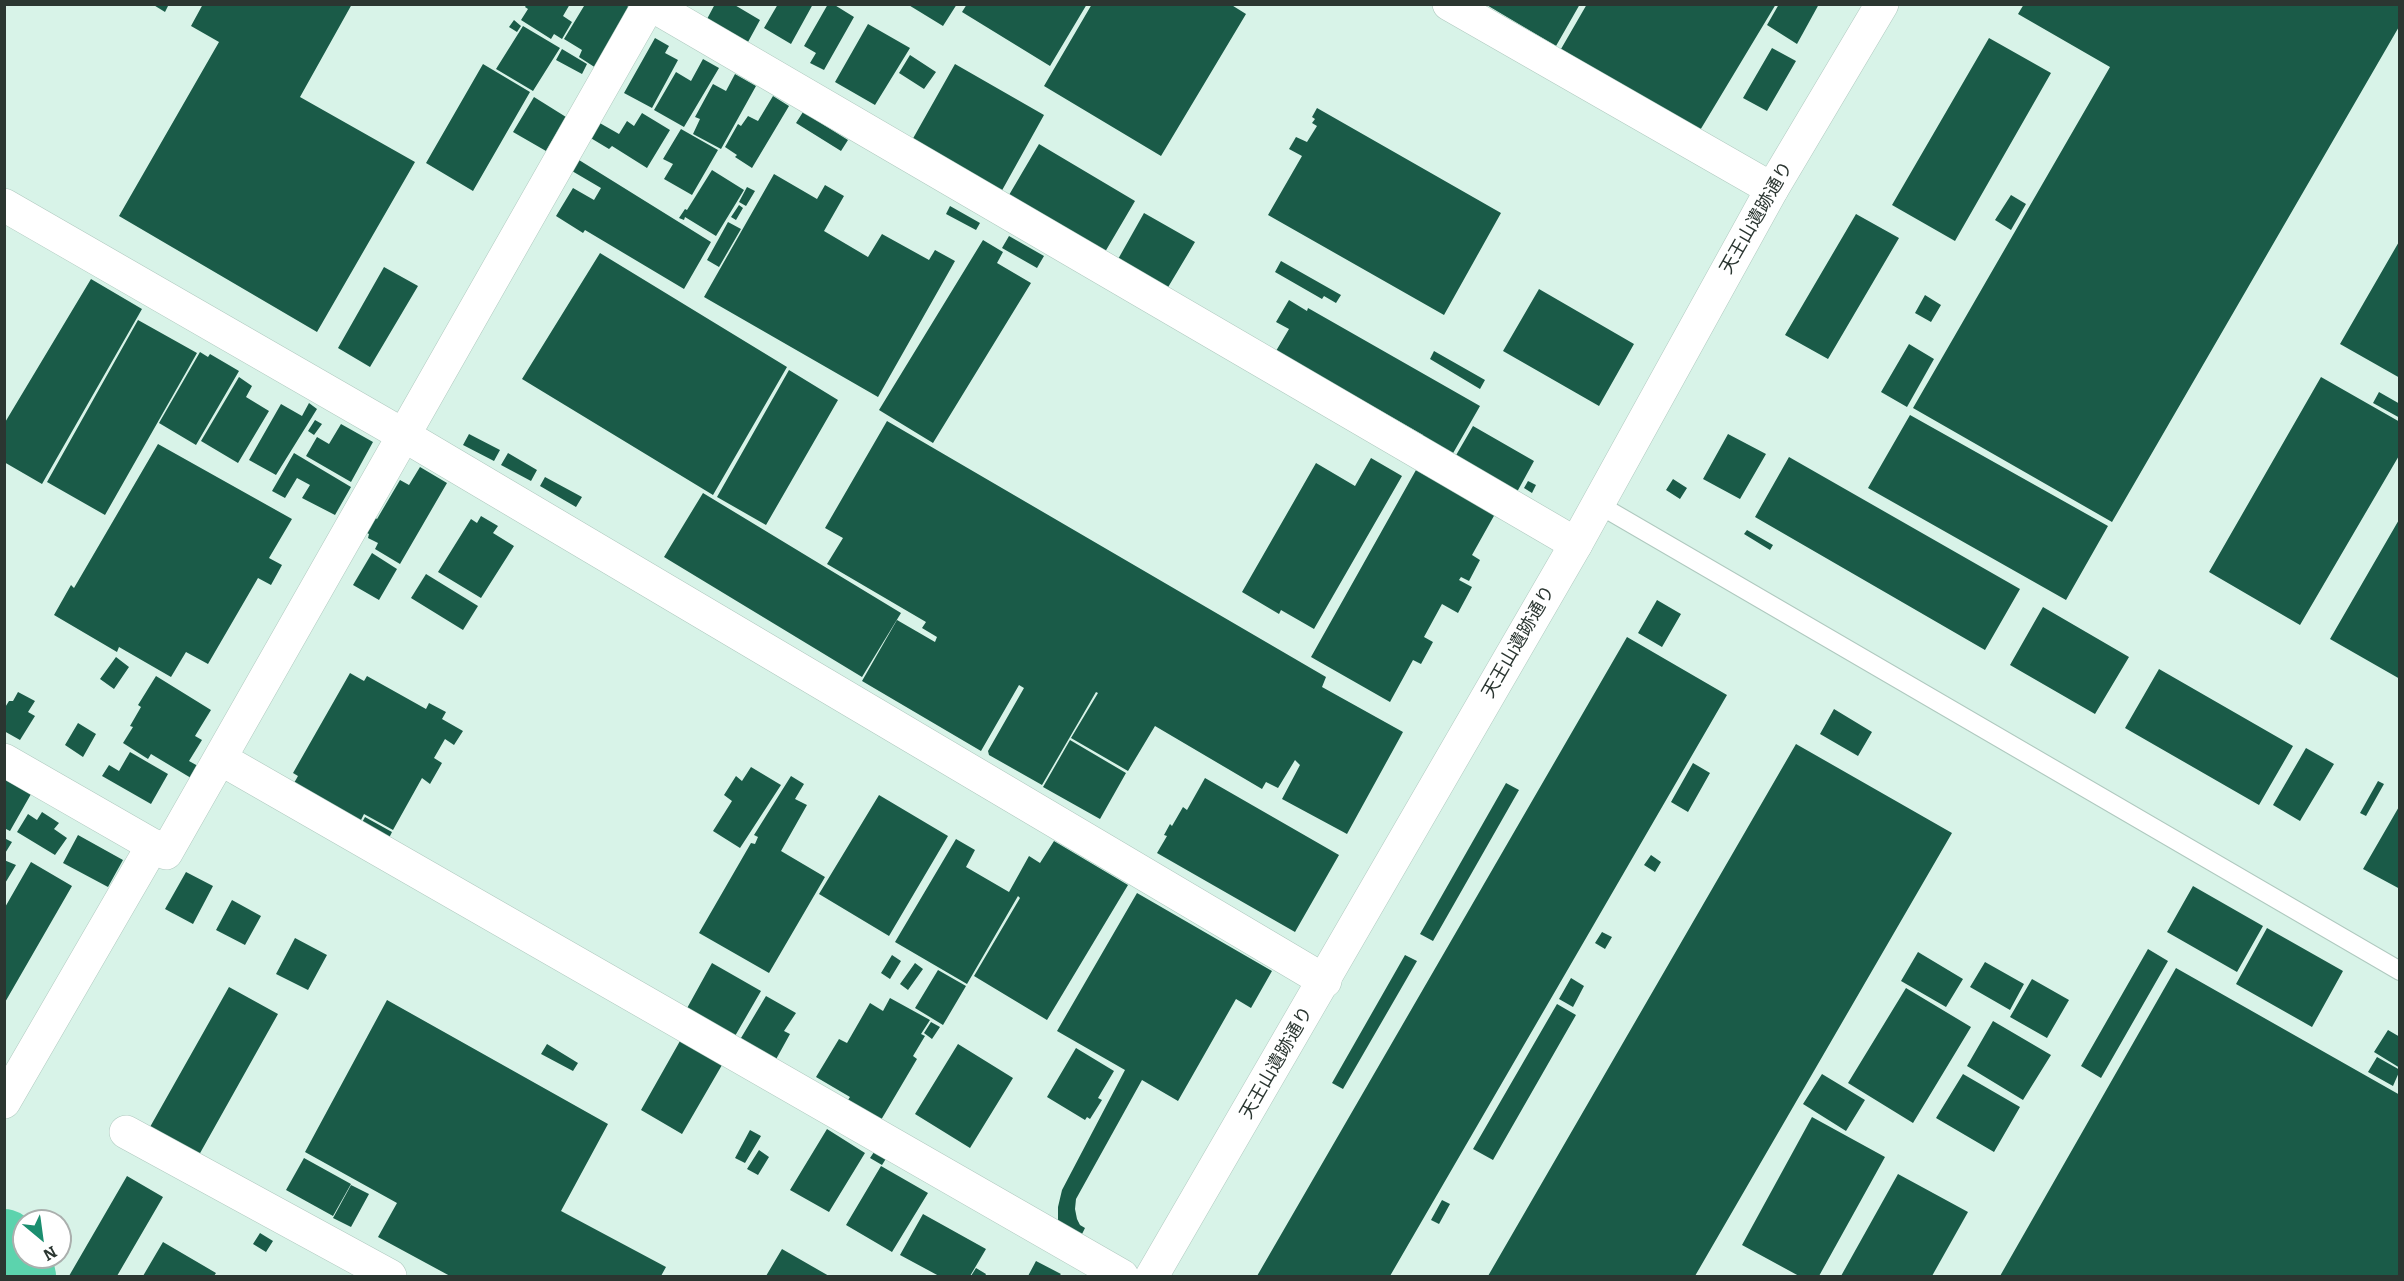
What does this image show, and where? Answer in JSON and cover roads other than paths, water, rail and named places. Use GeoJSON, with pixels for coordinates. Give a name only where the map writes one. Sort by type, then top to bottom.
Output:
{"type":"FeatureCollection","features":[{"type":"Feature","properties":{"kind":"street"},"geometry":{"type":"LineString","coordinates":[[4,760],[166,853],[649,4],[1576,544]]}},
{"type":"Feature","properties":{"kind":"street"},"geometry":{"type":"LineString","coordinates":[[1449,4],[1772,189]]}},
{"type":"Feature","properties":{"kind":"street","name":"天王山遺跡通り"},"geometry":{"type":"LineString","coordinates":[[1152,1276],[1325,981],[1576,544],[1596,503],[1772,189],[1882,4]]}},
{"type":"Feature","properties":{"kind":"street"},"geometry":{"type":"LineString","coordinates":[[4,205],[405,436],[1325,981]]}},
{"type":"Feature","properties":{"kind":"street"},"geometry":{"type":"LineString","coordinates":[[221,759],[1122,1276]]}},
{"type":"Feature","properties":{"kind":"street"},"geometry":{"type":"LineString","coordinates":[[4,1102],[153,845]]}},
{"type":"Feature","properties":{"kind":"street"},"geometry":{"type":"LineString","coordinates":[[126,1132],[390,1276]]}},
{"type":"Feature","properties":{"kind":"lane"},"geometry":{"type":"LineString","coordinates":[[1596,503],[2400,971]]}},
{"type":"Feature","properties":{"kind":"waterway"},"geometry":{"type":"LineString","coordinates":[[4,1242],[23,1276]]}}]}
